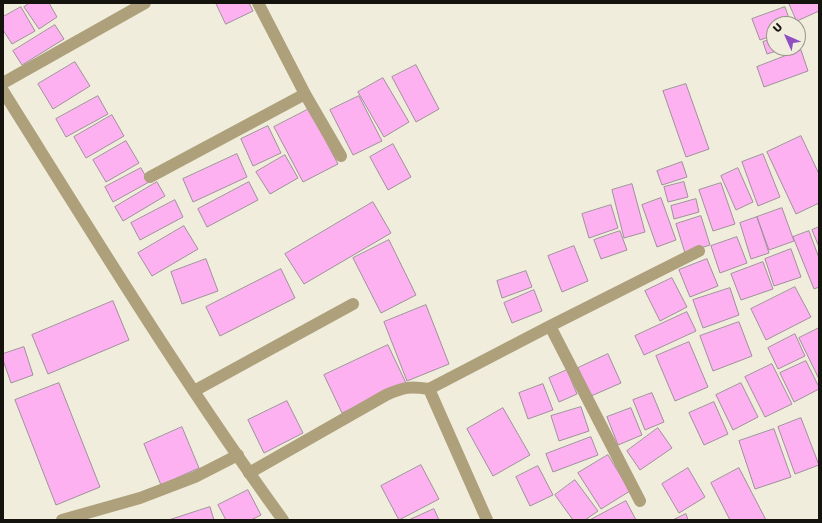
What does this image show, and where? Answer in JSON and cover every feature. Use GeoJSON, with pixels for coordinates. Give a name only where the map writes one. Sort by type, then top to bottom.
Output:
{"type":"FeatureCollection","features":[{"type":"Feature","properties":{"kind":"street"},"geometry":{"type":"LineString","coordinates":[[3,83],[144,3]]}},
{"type":"Feature","properties":{"kind":"street"},"geometry":{"type":"LineString","coordinates":[[258,3],[305,94],[341,156]]}},
{"type":"Feature","properties":{"kind":"street"},"geometry":{"type":"LineString","coordinates":[[3,91],[139,308],[249,473],[283,520]]}},
{"type":"Feature","properties":{"kind":"street"},"geometry":{"type":"LineString","coordinates":[[150,177],[305,94]]}},
{"type":"Feature","properties":{"kind":"street"},"geometry":{"type":"LineString","coordinates":[[249,473],[401,388],[429,388],[699,250]]}},
{"type":"Feature","properties":{"kind":"street"},"geometry":{"type":"LineString","coordinates":[[194,391],[353,304]]}},
{"type":"Feature","properties":{"kind":"street"},"geometry":{"type":"LineString","coordinates":[[550,326],[640,501]]}},
{"type":"Feature","properties":{"kind":"street"},"geometry":{"type":"LineString","coordinates":[[429,388],[487,520]]}},
{"type":"Feature","properties":{"kind":"street"},"geometry":{"type":"LineString","coordinates":[[62,520],[140,498],[195,477],[238,455]]}},
{"type":"Feature","properties":{"kind":"building"},"geometry":{"type":"Polygon","coordinates":[[[30,3],[49,3],[57,17],[39,29],[24,7],[30,3]]]}},
{"type":"Feature","properties":{"kind":"building"},"geometry":{"type":"Polygon","coordinates":[[[216,3],[249,3],[253,11],[226,24],[216,3]]]}},
{"type":"Feature","properties":{"kind":"building"},"geometry":{"type":"Polygon","coordinates":[[[789,3],[819,3],[819,11],[806,17],[795,16],[789,3]]]}},
{"type":"Feature","properties":{"kind":"building"},"geometry":{"type":"Polygon","coordinates":[[[21,7],[35,31],[12,44],[3,30],[3,17],[21,7]]]}},
{"type":"Feature","properties":{"kind":"building"},"geometry":{"type":"Polygon","coordinates":[[[785,7],[788,16],[766,16],[766,38],[760,40],[752,19],[785,7]]]}},
{"type":"Feature","properties":{"kind":"building"},"geometry":{"type":"Polygon","coordinates":[[[55,25],[64,39],[22,65],[13,51],[55,25]]]}},
{"type":"Feature","properties":{"kind":"building"},"geometry":{"type":"Polygon","coordinates":[[[766,41],[766,51],[763,42],[766,41]]]}},
{"type":"Feature","properties":{"kind":"building"},"geometry":{"type":"Polygon","coordinates":[[[785,56],[803,56],[808,71],[764,87],[757,67],[785,56]]]}},
{"type":"Feature","properties":{"kind":"building"},"geometry":{"type":"Polygon","coordinates":[[[75,62],[90,86],[53,109],[38,84],[75,62]]]}},
{"type":"Feature","properties":{"kind":"building"},"geometry":{"type":"Polygon","coordinates":[[[416,65],[439,109],[416,122],[392,77],[416,65]]]}},
{"type":"Feature","properties":{"kind":"building"},"geometry":{"type":"Polygon","coordinates":[[[383,78],[409,122],[384,137],[358,92],[383,78]]]}},
{"type":"Feature","properties":{"kind":"building"},"geometry":{"type":"Polygon","coordinates":[[[686,84],[709,149],[686,157],[663,91],[686,84]]]}},
{"type":"Feature","properties":{"kind":"building"},"geometry":{"type":"Polygon","coordinates":[[[98,96],[108,114],[66,137],[56,119],[98,96]]]}},
{"type":"Feature","properties":{"kind":"building"},"geometry":{"type":"Polygon","coordinates":[[[359,96],[382,141],[353,155],[330,110],[359,96]]]}},
{"type":"Feature","properties":{"kind":"building"},"geometry":{"type":"Polygon","coordinates":[[[309,109],[338,164],[303,182],[274,127],[309,109]]]}},
{"type":"Feature","properties":{"kind":"building"},"geometry":{"type":"Polygon","coordinates":[[[112,115],[124,136],[86,158],[74,137],[112,115]]]}},
{"type":"Feature","properties":{"kind":"building"},"geometry":{"type":"Polygon","coordinates":[[[268,126],[281,153],[253,166],[241,139],[268,126]]]}},
{"type":"Feature","properties":{"kind":"building"},"geometry":{"type":"Polygon","coordinates":[[[801,136],[819,174],[819,203],[796,214],[767,152],[801,136]]]}},
{"type":"Feature","properties":{"kind":"building"},"geometry":{"type":"Polygon","coordinates":[[[126,141],[139,163],[106,182],[93,160],[126,141]]]}},
{"type":"Feature","properties":{"kind":"building"},"geometry":{"type":"Polygon","coordinates":[[[393,144],[411,177],[388,190],[370,157],[393,144]]]}},
{"type":"Feature","properties":{"kind":"building"},"geometry":{"type":"Polygon","coordinates":[[[237,154],[247,177],[193,202],[183,179],[237,154]]]}},
{"type":"Feature","properties":{"kind":"building"},"geometry":{"type":"Polygon","coordinates":[[[763,154],[780,197],[758,206],[742,162],[763,154]]]}},
{"type":"Feature","properties":{"kind":"building"},"geometry":{"type":"Polygon","coordinates":[[[285,155],[298,178],[270,194],[256,172],[285,155]]]}},
{"type":"Feature","properties":{"kind":"building"},"geometry":{"type":"Polygon","coordinates":[[[682,162],[687,177],[662,185],[657,171],[682,162]]]}},
{"type":"Feature","properties":{"kind":"building"},"geometry":{"type":"Polygon","coordinates":[[[141,168],[149,182],[113,202],[105,187],[141,168]]]}},
{"type":"Feature","properties":{"kind":"building"},"geometry":{"type":"Polygon","coordinates":[[[738,168],[753,202],[736,210],[721,176],[738,168]]]}},
{"type":"Feature","properties":{"kind":"building"},"geometry":{"type":"Polygon","coordinates":[[[157,182],[165,196],[123,221],[115,207],[157,182]]]}},
{"type":"Feature","properties":{"kind":"building"},"geometry":{"type":"Polygon","coordinates":[[[249,182],[258,200],[207,227],[198,209],[249,182]]]}},
{"type":"Feature","properties":{"kind":"building"},"geometry":{"type":"Polygon","coordinates":[[[684,182],[688,197],[668,202],[664,187],[684,182]]]}},
{"type":"Feature","properties":{"kind":"building"},"geometry":{"type":"Polygon","coordinates":[[[721,183],[735,224],[713,231],[699,190],[721,183]]]}},
{"type":"Feature","properties":{"kind":"building"},"geometry":{"type":"Polygon","coordinates":[[[632,184],[645,232],[624,238],[612,190],[632,184]]]}},
{"type":"Feature","properties":{"kind":"building"},"geometry":{"type":"Polygon","coordinates":[[[661,198],[676,240],[657,247],[642,205],[661,198]]]}},
{"type":"Feature","properties":{"kind":"building"},"geometry":{"type":"Polygon","coordinates":[[[696,199],[699,212],[674,219],[671,206],[696,199]]]}},
{"type":"Feature","properties":{"kind":"building"},"geometry":{"type":"Polygon","coordinates":[[[175,200],[183,217],[140,240],[131,223],[175,200]]]}},
{"type":"Feature","properties":{"kind":"building"},"geometry":{"type":"Polygon","coordinates":[[[373,202],[391,233],[304,284],[285,254],[373,202]]]}},
{"type":"Feature","properties":{"kind":"building"},"geometry":{"type":"Polygon","coordinates":[[[611,205],[618,228],[589,238],[582,214],[611,205]]]}},
{"type":"Feature","properties":{"kind":"building"},"geometry":{"type":"Polygon","coordinates":[[[782,208],[794,241],[769,250],[757,217],[782,208]]]}},
{"type":"Feature","properties":{"kind":"building"},"geometry":{"type":"Polygon","coordinates":[[[701,216],[710,245],[685,253],[676,224],[701,216]]]}},
{"type":"Feature","properties":{"kind":"building"},"geometry":{"type":"Polygon","coordinates":[[[757,217],[769,253],[751,259],[740,223],[757,217]]]}},
{"type":"Feature","properties":{"kind":"building"},"geometry":{"type":"Polygon","coordinates":[[[184,226],[198,249],[152,276],[138,253],[184,226]]]}},
{"type":"Feature","properties":{"kind":"building"},"geometry":{"type":"Polygon","coordinates":[[[819,227],[819,247],[812,230],[819,227]]]}},
{"type":"Feature","properties":{"kind":"building"},"geometry":{"type":"Polygon","coordinates":[[[620,231],[627,250],[601,259],[594,240],[620,231]]]}},
{"type":"Feature","properties":{"kind":"building"},"geometry":{"type":"Polygon","coordinates":[[[809,231],[819,258],[819,287],[814,289],[793,237],[809,231]]]}},
{"type":"Feature","properties":{"kind":"building"},"geometry":{"type":"Polygon","coordinates":[[[737,237],[747,263],[720,273],[711,246],[737,237]]]}},
{"type":"Feature","properties":{"kind":"building"},"geometry":{"type":"Polygon","coordinates":[[[389,240],[416,295],[381,313],[353,258],[389,240]]]}},
{"type":"Feature","properties":{"kind":"building"},"geometry":{"type":"Polygon","coordinates":[[[574,246],[588,281],[562,292],[548,256],[574,246]]]}},
{"type":"Feature","properties":{"kind":"building"},"geometry":{"type":"Polygon","coordinates":[[[791,249],[801,277],[774,286],[765,259],[791,249]]]}},
{"type":"Feature","properties":{"kind":"building"},"geometry":{"type":"Polygon","coordinates":[[[206,259],[218,291],[182,304],[171,272],[206,259]]]}},
{"type":"Feature","properties":{"kind":"building"},"geometry":{"type":"Polygon","coordinates":[[[707,259],[718,286],[690,297],[679,270],[707,259]]]}},
{"type":"Feature","properties":{"kind":"building"},"geometry":{"type":"Polygon","coordinates":[[[763,262],[773,289],[741,300],[731,274],[763,262]]]}},
{"type":"Feature","properties":{"kind":"building"},"geometry":{"type":"Polygon","coordinates":[[[281,269],[295,298],[220,336],[206,307],[281,269]]]}},
{"type":"Feature","properties":{"kind":"building"},"geometry":{"type":"Polygon","coordinates":[[[526,271],[532,287],[502,298],[497,281],[526,271]]]}},
{"type":"Feature","properties":{"kind":"building"},"geometry":{"type":"Polygon","coordinates":[[[672,278],[687,307],[660,321],[645,291],[672,278]]]}},
{"type":"Feature","properties":{"kind":"building"},"geometry":{"type":"Polygon","coordinates":[[[795,287],[811,317],[766,340],[751,309],[795,287]]]}},
{"type":"Feature","properties":{"kind":"building"},"geometry":{"type":"Polygon","coordinates":[[[730,288],[739,315],[703,328],[693,300],[730,288]]]}},
{"type":"Feature","properties":{"kind":"building"},"geometry":{"type":"Polygon","coordinates":[[[534,290],[542,311],[512,323],[504,303],[534,290]]]}},
{"type":"Feature","properties":{"kind":"building"},"geometry":{"type":"Polygon","coordinates":[[[113,301],[129,340],[48,374],[32,335],[113,301]]]}},
{"type":"Feature","properties":{"kind":"building"},"geometry":{"type":"Polygon","coordinates":[[[426,305],[449,364],[407,381],[384,322],[426,305]]]}},
{"type":"Feature","properties":{"kind":"building"},"geometry":{"type":"Polygon","coordinates":[[[687,312],[696,331],[644,355],[635,336],[687,312]]]}},
{"type":"Feature","properties":{"kind":"building"},"geometry":{"type":"Polygon","coordinates":[[[739,322],[752,356],[713,371],[700,336],[739,322]]]}},
{"type":"Feature","properties":{"kind":"building"},"geometry":{"type":"Polygon","coordinates":[[[819,328],[819,379],[799,338],[819,328]]]}},
{"type":"Feature","properties":{"kind":"building"},"geometry":{"type":"Polygon","coordinates":[[[795,334],[805,356],[778,369],[768,348],[795,334]]]}},
{"type":"Feature","properties":{"kind":"building"},"geometry":{"type":"Polygon","coordinates":[[[689,342],[708,387],[675,401],[656,356],[689,342]]]}},
{"type":"Feature","properties":{"kind":"building"},"geometry":{"type":"Polygon","coordinates":[[[388,345],[406,383],[342,413],[324,375],[388,345]]]}},
{"type":"Feature","properties":{"kind":"building"},"geometry":{"type":"Polygon","coordinates":[[[24,347],[33,375],[11,383],[3,360],[3,354],[24,347]]]}},
{"type":"Feature","properties":{"kind":"building"},"geometry":{"type":"Polygon","coordinates":[[[608,354],[621,383],[591,396],[578,368],[608,354]]]}},
{"type":"Feature","properties":{"kind":"building"},"geometry":{"type":"Polygon","coordinates":[[[806,361],[819,389],[794,402],[780,373],[806,361]]]}},
{"type":"Feature","properties":{"kind":"building"},"geometry":{"type":"Polygon","coordinates":[[[772,364],[792,404],[765,417],[745,377],[772,364]]]}},
{"type":"Feature","properties":{"kind":"building"},"geometry":{"type":"Polygon","coordinates":[[[567,370],[577,394],[559,402],[549,378],[567,370]]]}},
{"type":"Feature","properties":{"kind":"building"},"geometry":{"type":"Polygon","coordinates":[[[59,383],[100,487],[56,505],[15,400],[59,383]]]}},
{"type":"Feature","properties":{"kind":"building"},"geometry":{"type":"Polygon","coordinates":[[[741,383],[758,417],[733,430],[716,395],[741,383]]]}},
{"type":"Feature","properties":{"kind":"building"},"geometry":{"type":"Polygon","coordinates":[[[543,384],[553,410],[528,419],[519,393],[543,384]]]}},
{"type":"Feature","properties":{"kind":"building"},"geometry":{"type":"Polygon","coordinates":[[[652,393],[664,422],[645,430],[633,400],[652,393]]]}},
{"type":"Feature","properties":{"kind":"building"},"geometry":{"type":"Polygon","coordinates":[[[287,401],[303,433],[264,453],[248,420],[287,401]]]}},
{"type":"Feature","properties":{"kind":"building"},"geometry":{"type":"Polygon","coordinates":[[[714,402],[728,434],[704,445],[689,413],[714,402]]]}},
{"type":"Feature","properties":{"kind":"building"},"geometry":{"type":"Polygon","coordinates":[[[581,407],[589,431],[559,441],[551,416],[581,407]]]}},
{"type":"Feature","properties":{"kind":"building"},"geometry":{"type":"Polygon","coordinates":[[[503,408],[530,455],[493,476],[467,429],[503,408]]]}},
{"type":"Feature","properties":{"kind":"building"},"geometry":{"type":"Polygon","coordinates":[[[631,408],[642,435],[618,445],[607,417],[631,408]]]}},
{"type":"Feature","properties":{"kind":"building"},"geometry":{"type":"Polygon","coordinates":[[[801,418],[819,465],[795,474],[778,427],[801,418]]]}},
{"type":"Feature","properties":{"kind":"building"},"geometry":{"type":"Polygon","coordinates":[[[182,427],[199,468],[161,485],[144,444],[182,427]]]}},
{"type":"Feature","properties":{"kind":"building"},"geometry":{"type":"Polygon","coordinates":[[[658,428],[672,448],[640,470],[627,451],[658,428]]]}},
{"type":"Feature","properties":{"kind":"building"},"geometry":{"type":"Polygon","coordinates":[[[774,429],[791,477],[755,489],[739,441],[774,429]]]}},
{"type":"Feature","properties":{"kind":"building"},"geometry":{"type":"Polygon","coordinates":[[[591,437],[598,455],[553,472],[546,454],[591,437]]]}},
{"type":"Feature","properties":{"kind":"building"},"geometry":{"type":"Polygon","coordinates":[[[608,455],[630,491],[601,509],[578,473],[608,455]]]}},
{"type":"Feature","properties":{"kind":"building"},"geometry":{"type":"Polygon","coordinates":[[[421,465],[439,499],[399,520],[381,486],[421,465]]]}},
{"type":"Feature","properties":{"kind":"building"},"geometry":{"type":"Polygon","coordinates":[[[538,466],[553,495],[530,506],[516,477],[538,466]]]}},
{"type":"Feature","properties":{"kind":"building"},"geometry":{"type":"Polygon","coordinates":[[[688,468],[705,497],[679,513],[662,484],[688,468]]]}},
{"type":"Feature","properties":{"kind":"building"},"geometry":{"type":"Polygon","coordinates":[[[739,468],[766,520],[730,520],[711,483],[739,468]]]}},
{"type":"Feature","properties":{"kind":"building"},"geometry":{"type":"Polygon","coordinates":[[[575,480],[598,511],[585,520],[573,520],[555,495],[575,480]]]}},
{"type":"Feature","properties":{"kind":"building"},"geometry":{"type":"Polygon","coordinates":[[[248,490],[261,515],[251,520],[226,520],[218,505],[248,490]]]}},
{"type":"Feature","properties":{"kind":"building"},"geometry":{"type":"Polygon","coordinates":[[[626,501],[636,520],[590,520],[626,501]]]}},
{"type":"Feature","properties":{"kind":"building"},"geometry":{"type":"Polygon","coordinates":[[[210,507],[214,520],[169,520],[210,507]]]}},
{"type":"Feature","properties":{"kind":"building"},"geometry":{"type":"Polygon","coordinates":[[[434,509],[439,520],[409,520],[434,509]]]}},
{"type":"Feature","properties":{"kind":"building"},"geometry":{"type":"Polygon","coordinates":[[[686,514],[688,520],[673,520],[686,514]]]}}]}
